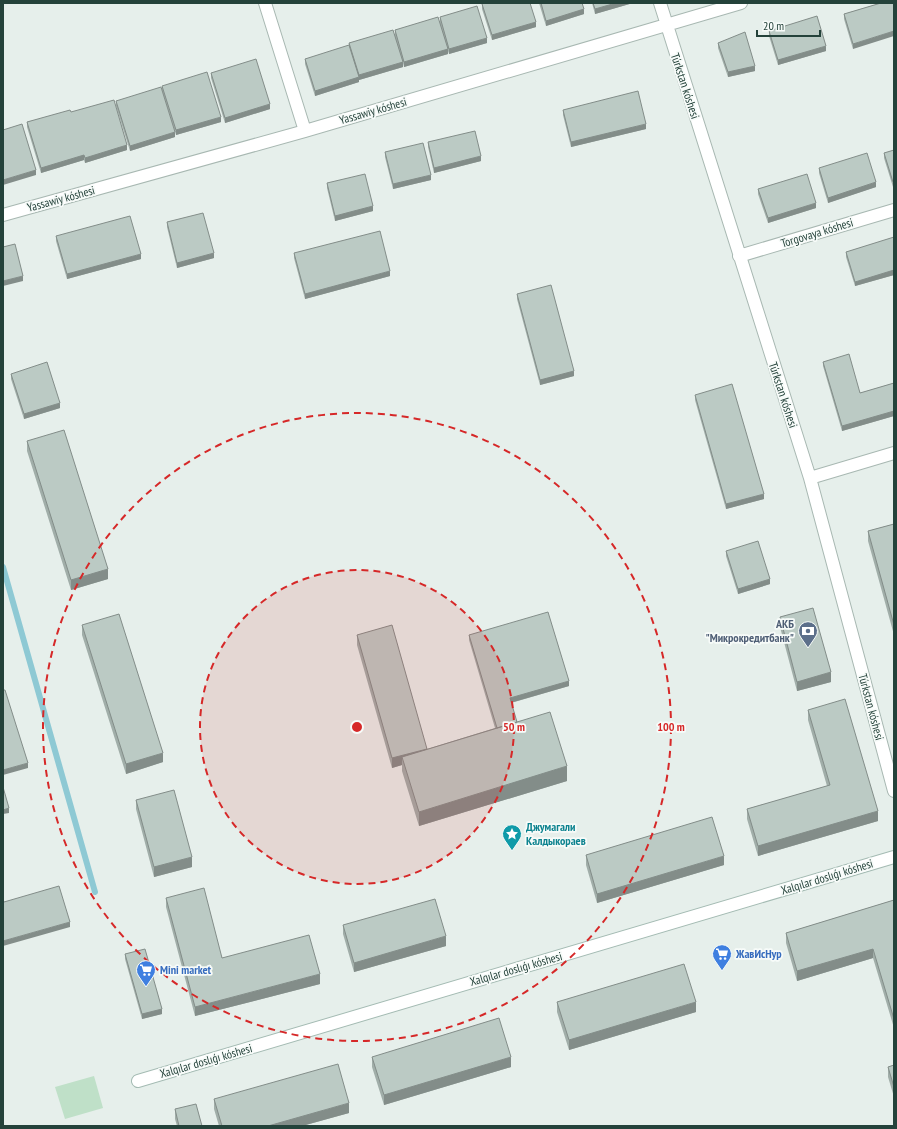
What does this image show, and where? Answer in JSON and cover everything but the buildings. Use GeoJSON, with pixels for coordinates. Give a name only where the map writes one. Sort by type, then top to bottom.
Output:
{"type":"FeatureCollection","features":[{"type":"Feature","properties":{"kind":"street"},"geometry":{"type":"LineString","coordinates":[[265,3],[305,131]]}},
{"type":"Feature","properties":{"kind":"street","name":"Túrkstan kóshesi"},"geometry":{"type":"LineString","coordinates":[[660,3],[810,478],[894,791]]}},
{"type":"Feature","properties":{"kind":"street","name":"Yassawiy kóshesi"},"geometry":{"type":"LineString","coordinates":[[3,215],[305,131],[741,3]]}},
{"type":"Feature","properties":{"kind":"street","name":"Torgovaya kóshesi"},"geometry":{"type":"LineString","coordinates":[[739,256],[894,210]]}},
{"type":"Feature","properties":{"kind":"street"},"geometry":{"type":"LineString","coordinates":[[810,478],[894,453]]}},
{"type":"Feature","properties":{"kind":"street","name":"Xalqılar doslıǵı kóshesi"},"geometry":{"type":"LineString","coordinates":[[138,1081],[894,857]]}},
{"type":"Feature","properties":{"kind":"green space"},"geometry":{"type":"Polygon","coordinates":[[[94,1076],[103,1108],[65,1119],[55,1087],[94,1076]]]}},
{"type":"Feature","properties":{"kind":"waterway"},"geometry":{"type":"LineString","coordinates":[[3,567],[95,892]]}},
{"type":"Feature","properties":{"kind":"place","name":"АКБ \"Микрокредитбанк\""},"geometry":{"type":"Point","coordinates":[808,648]}},
{"type":"Feature","properties":{"kind":"place","name":"Джумагали Калдыкораев"},"geometry":{"type":"Point","coordinates":[512,851]}},
{"type":"Feature","properties":{"kind":"place","name":"ЖавИсНур"},"geometry":{"type":"Point","coordinates":[722,971]}},
{"type":"Feature","properties":{"kind":"place","name":"Mini market"},"geometry":{"type":"Point","coordinates":[146,987]}}]}
